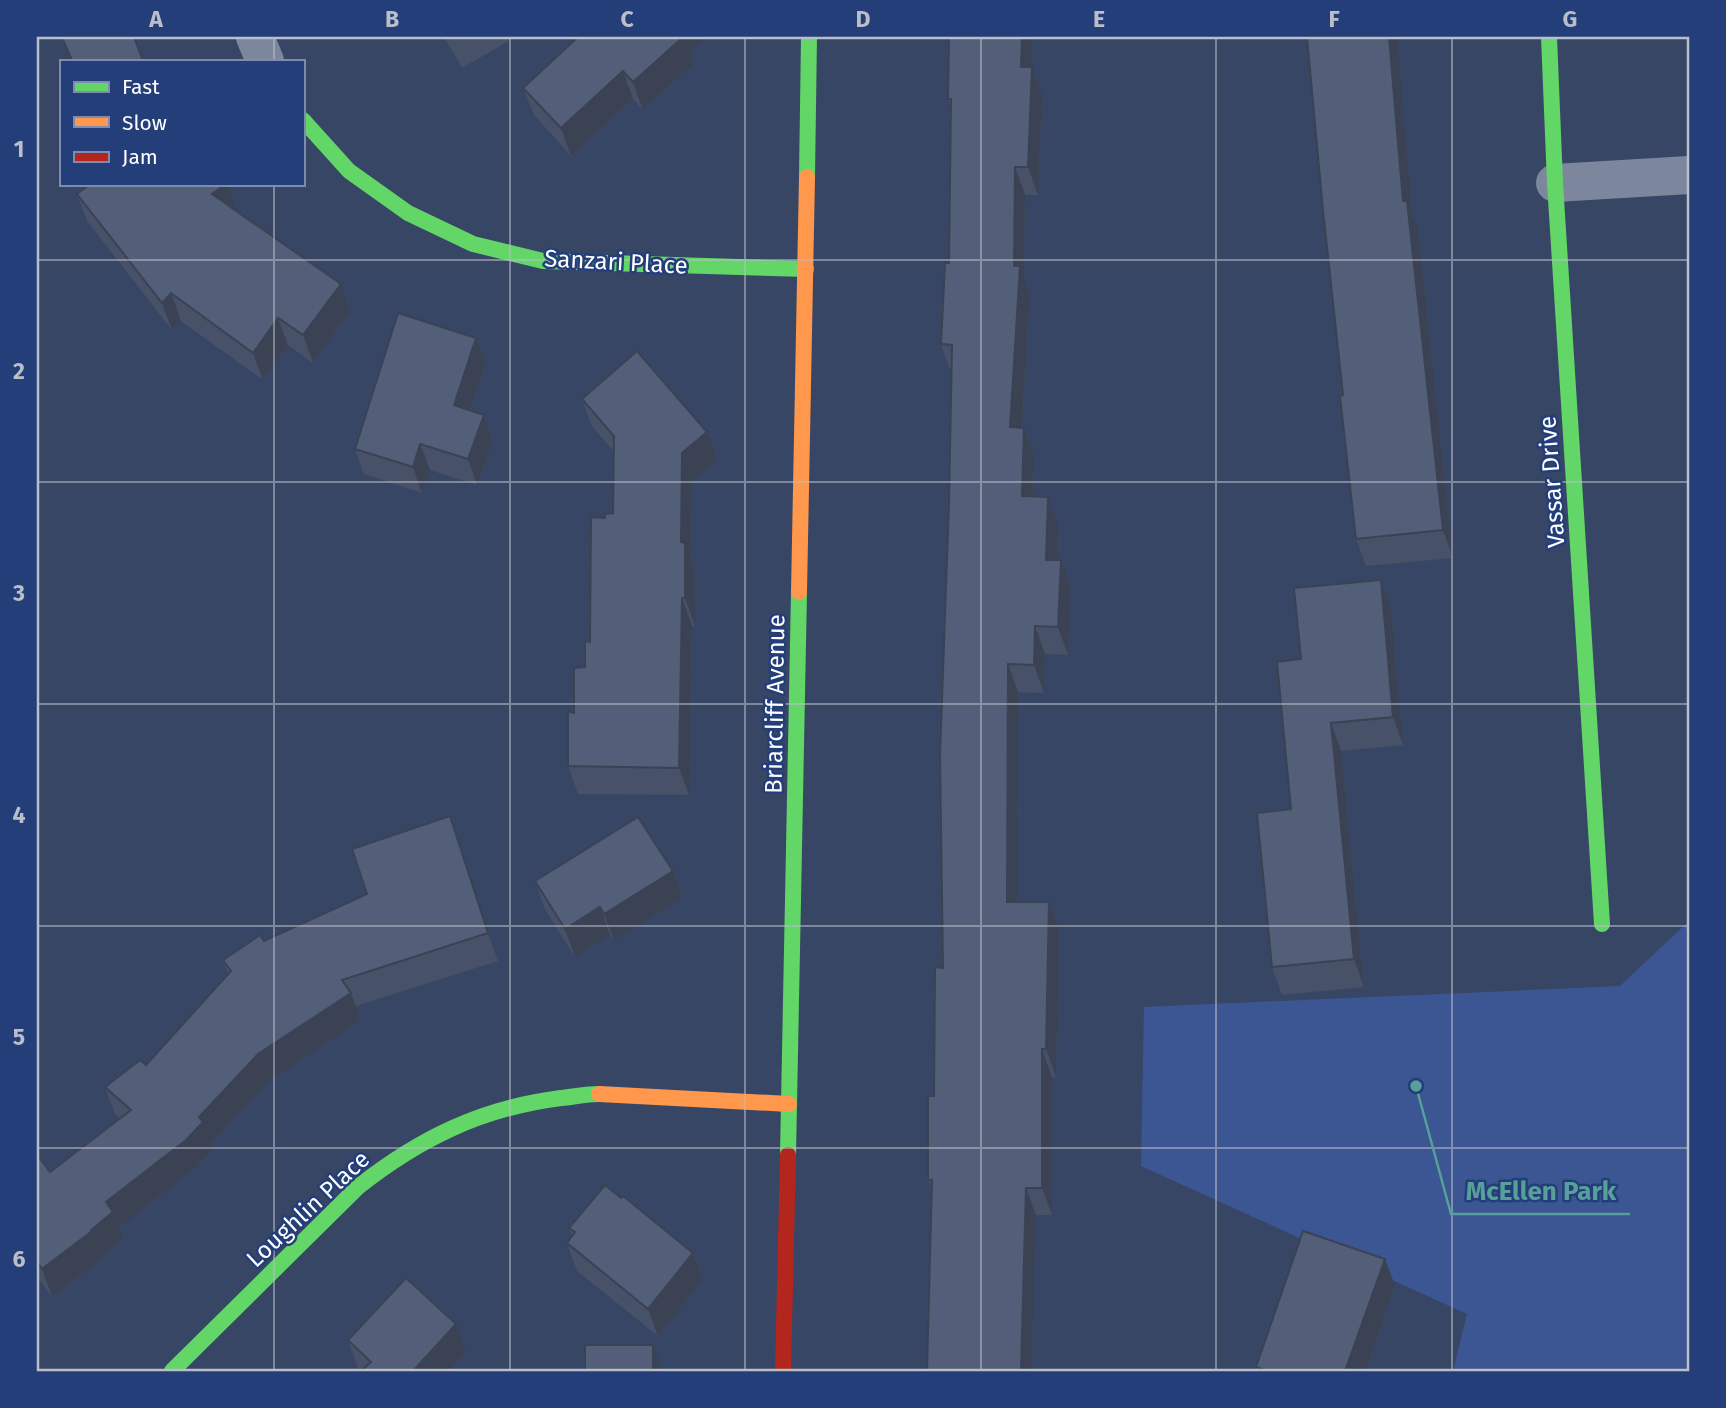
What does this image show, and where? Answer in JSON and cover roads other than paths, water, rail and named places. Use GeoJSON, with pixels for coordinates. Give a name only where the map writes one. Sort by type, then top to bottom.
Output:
{"type":"FeatureCollection","features":[{"type":"Feature","properties":{"kind":"street"},"geometry":{"type":"LineString","coordinates":[[255,37],[265,60]]}},
{"type":"Feature","properties":{"kind":"street","name":"Briarcliff Avenue"},"geometry":{"type":"LineString","coordinates":[[783,1371],[809,37]]}},
{"type":"Feature","properties":{"kind":"street","name":"Vassar Drive"},"geometry":{"type":"LineString","coordinates":[[1549,37],[1555,183],[1602,924]]}},
{"type":"Feature","properties":{"kind":"street","name":"Sanzari Place"},"geometry":{"type":"LineString","coordinates":[[304,121],[349,172],[408,213],[473,244],[543,261],[806,269]]}},
{"type":"Feature","properties":{"kind":"street"},"geometry":{"type":"LineString","coordinates":[[1555,183],[1689,175]]}},
{"type":"Feature","properties":{"kind":"street","name":"Loughlin Place"},"geometry":{"type":"LineString","coordinates":[[172,1371],[358,1187],[378,1171],[446,1129],[521,1103],[594,1094],[789,1104]]}},
{"type":"Feature","properties":{"kind":"place","name":"McEllen Park"},"geometry":{"type":"Point","coordinates":[1416,1086]}}]}
